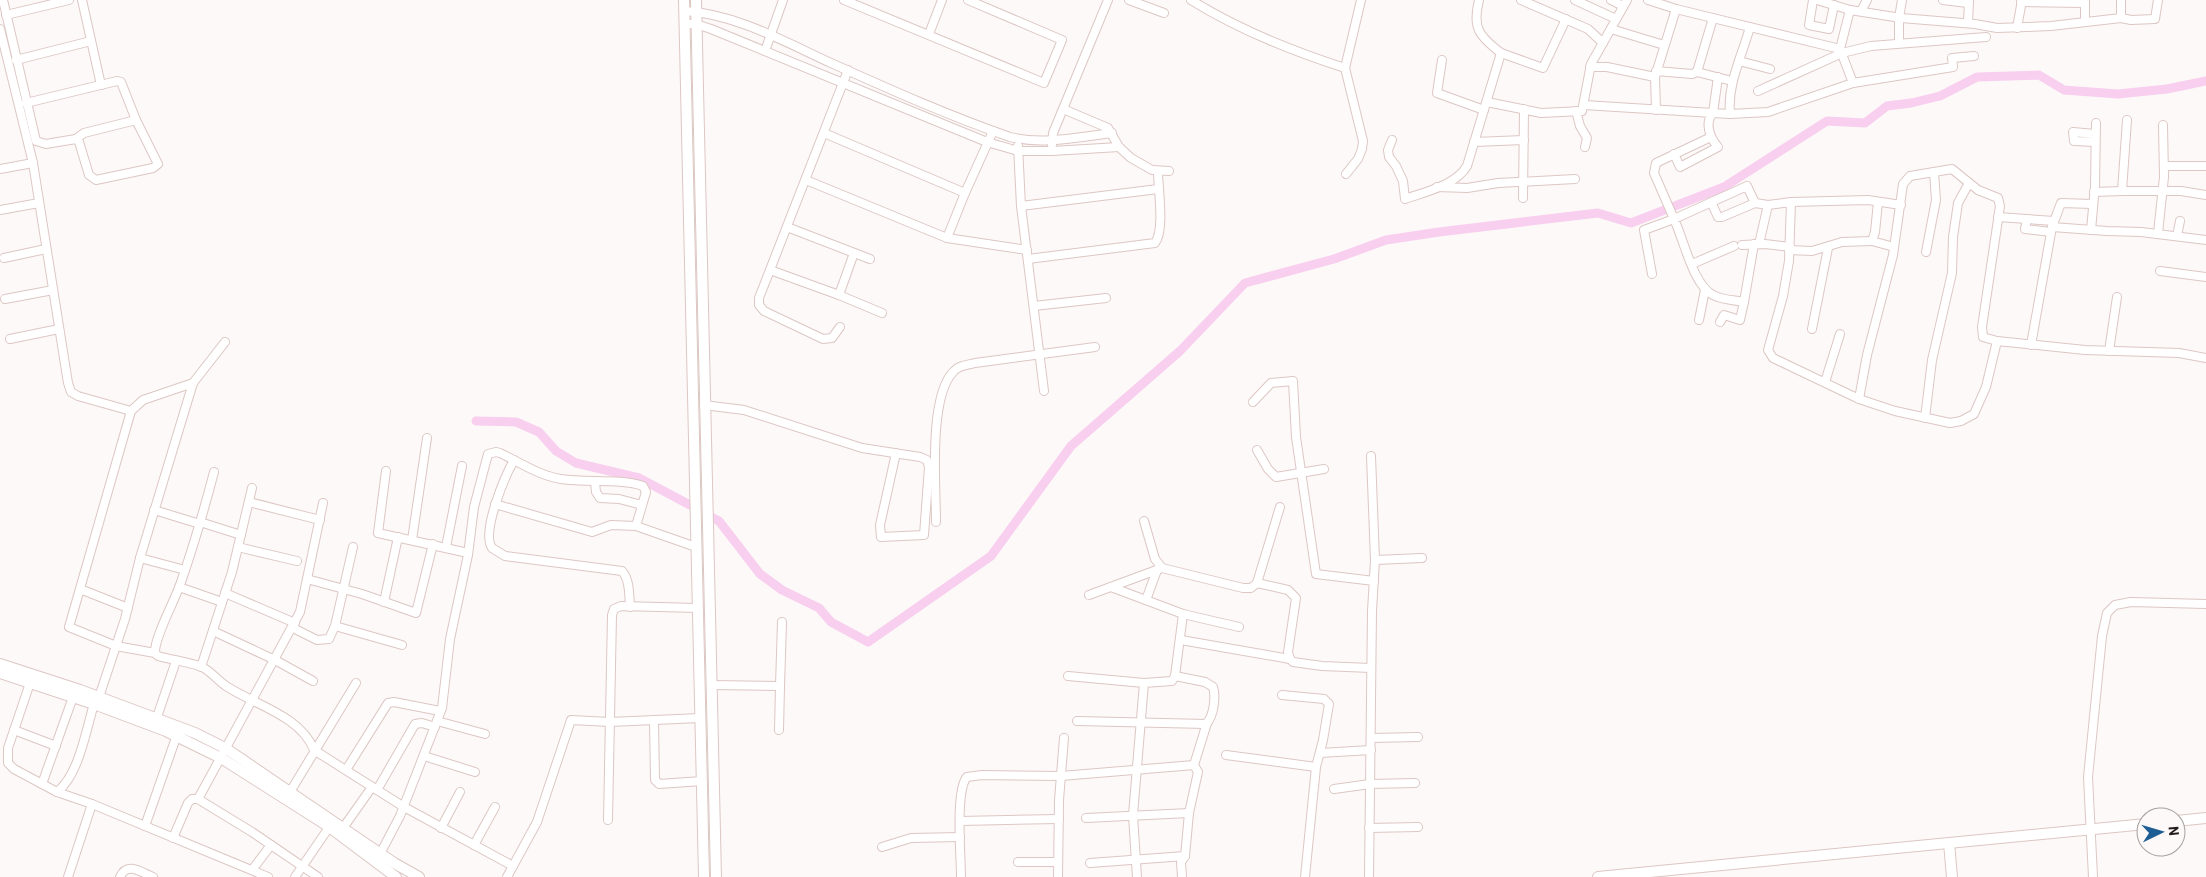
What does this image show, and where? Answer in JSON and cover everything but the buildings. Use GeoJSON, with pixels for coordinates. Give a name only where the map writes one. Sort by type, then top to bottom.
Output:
{"type":"FeatureCollection","features":[{"type":"Feature","properties":{"kind":"main road"},"geometry":{"type":"LineString","coordinates":[[684,0],[704,877]]}},
{"type":"Feature","properties":{"kind":"main road"},"geometry":{"type":"LineString","coordinates":[[696,0],[716,877]]}},
{"type":"Feature","properties":{"kind":"main road"},"geometry":{"type":"LineString","coordinates":[[0,664],[225,748],[290,792],[394,877]]}},
{"type":"Feature","properties":{"kind":"main road"},"geometry":{"type":"LineString","coordinates":[[0,674],[73,697],[96,701]]}},
{"type":"Feature","properties":{"kind":"main road"},"geometry":{"type":"LineString","coordinates":[[178,731],[330,824],[342,828],[380,854],[420,877]]}},
{"type":"Feature","properties":{"kind":"main road"},"geometry":{"type":"LineString","coordinates":[[2186,820],[2206,818]]}},
{"type":"Feature","properties":{"kind":"main road"},"geometry":{"type":"LineString","coordinates":[[1598,877],[2136,825]]}},
{"type":"Feature","properties":{"kind":"main road"},"geometry":{"type":"LineString","coordinates":[[1949,842],[1952,877]]}},
{"type":"Feature","properties":{"kind":"street"},"geometry":{"type":"LineString","coordinates":[[3,0],[34,136],[38,143],[46,144],[76,139],[84,133],[136,120]]}},
{"type":"Feature","properties":{"kind":"street"},"geometry":{"type":"LineString","coordinates":[[6,14],[69,0]]}},
{"type":"Feature","properties":{"kind":"street"},"geometry":{"type":"LineString","coordinates":[[82,0],[101,85]]}},
{"type":"Feature","properties":{"kind":"street"},"geometry":{"type":"LineString","coordinates":[[764,51],[783,0]]}},
{"type":"Feature","properties":{"kind":"street"},"geometry":{"type":"LineString","coordinates":[[844,0],[1044,83],[1062,40],[968,0]]}},
{"type":"Feature","properties":{"kind":"street"},"geometry":{"type":"LineString","coordinates":[[929,34],[942,0]]}},
{"type":"Feature","properties":{"kind":"street"},"geometry":{"type":"LineString","coordinates":[[1052,151],[1053,140],[1064,108],[1108,0]]}},
{"type":"Feature","properties":{"kind":"street"},"geometry":{"type":"LineString","coordinates":[[1129,0],[1164,13]]}},
{"type":"Feature","properties":{"kind":"street"},"geometry":{"type":"LineString","coordinates":[[1191,0],[1227,20],[1318,59],[1345,68]]}},
{"type":"Feature","properties":{"kind":"street"},"geometry":{"type":"LineString","coordinates":[[1346,174],[1358,159],[1362,149],[1362,141],[1345,68],[1361,0]]}},
{"type":"Feature","properties":{"kind":"street"},"geometry":{"type":"LineString","coordinates":[[1479,0],[1475,15],[1477,27],[1486,42],[1501,53],[1542,68],[1566,19]]}},
{"type":"Feature","properties":{"kind":"street"},"geometry":{"type":"LineString","coordinates":[[1521,0],[1588,29],[1603,43]]}},
{"type":"Feature","properties":{"kind":"street"},"geometry":{"type":"LineString","coordinates":[[1575,0],[1616,20]]}},
{"type":"Feature","properties":{"kind":"street"},"geometry":{"type":"LineString","coordinates":[[1442,60],[1437,93],[1486,106],[1524,109],[1541,113],[1582,111],[1590,67],[1625,3],[1611,0]]}},
{"type":"Feature","properties":{"kind":"street"},"geometry":{"type":"LineString","coordinates":[[1648,0],[1676,9],[1794,36],[1841,51]]}},
{"type":"Feature","properties":{"kind":"street"},"geometry":{"type":"LineString","coordinates":[[1813,0],[1810,25],[1829,29],[1836,3]]}},
{"type":"Feature","properties":{"kind":"street"},"geometry":{"type":"LineString","coordinates":[[1817,0],[1836,3],[1850,10],[1899,18],[1968,23],[1998,28],[2121,18],[2131,20],[2155,19],[2158,0]]}},
{"type":"Feature","properties":{"kind":"street"},"geometry":{"type":"LineString","coordinates":[[1861,11],[1868,0]]}},
{"type":"Feature","properties":{"kind":"street"},"geometry":{"type":"LineString","coordinates":[[1899,43],[1899,18],[1902,0]]}},
{"type":"Feature","properties":{"kind":"street"},"geometry":{"type":"LineString","coordinates":[[1943,0],[1969,2],[1968,23]]}},
{"type":"Feature","properties":{"kind":"street"},"geometry":{"type":"LineString","coordinates":[[2121,0],[2121,18]]}},
{"type":"Feature","properties":{"kind":"street"},"geometry":{"type":"LineString","coordinates":[[2016,28],[2021,1],[2085,2],[2085,22]]}},
{"type":"Feature","properties":{"kind":"street"},"geometry":{"type":"LineString","coordinates":[[1656,110],[1656,74],[1676,9]]}},
{"type":"Feature","properties":{"kind":"street"},"geometry":{"type":"LineString","coordinates":[[1850,10],[1841,51],[1852,83]]}},
{"type":"Feature","properties":{"kind":"street"},"geometry":{"type":"LineString","coordinates":[[685,11],[718,15],[993,131],[1019,139],[1053,140],[1112,132]]}},
{"type":"Feature","properties":{"kind":"street"},"geometry":{"type":"LineString","coordinates":[[1697,72],[1713,18]]}},
{"type":"Feature","properties":{"kind":"street"},"geometry":{"type":"LineString","coordinates":[[685,24],[696,24],[987,142],[1018,151],[1119,147]]}},
{"type":"Feature","properties":{"kind":"street"},"geometry":{"type":"LineString","coordinates":[[1730,114],[1729,94],[1750,27]]}},
{"type":"Feature","properties":{"kind":"street"},"geometry":{"type":"LineString","coordinates":[[0,29],[32,163],[71,392],[78,396],[131,411]]}},
{"type":"Feature","properties":{"kind":"street"},"geometry":{"type":"LineString","coordinates":[[1610,29],[1664,45]]}},
{"type":"Feature","properties":{"kind":"street"},"geometry":{"type":"LineString","coordinates":[[1758,91],[1841,51],[1899,43],[1986,37]]}},
{"type":"Feature","properties":{"kind":"street"},"geometry":{"type":"LineString","coordinates":[[16,60],[91,40]]}},
{"type":"Feature","properties":{"kind":"street"},"geometry":{"type":"LineString","coordinates":[[1392,140],[1388,150],[1389,157],[1396,166],[1403,181],[1405,199],[1462,175],[1467,166],[1501,53]]}},
{"type":"Feature","properties":{"kind":"street"},"geometry":{"type":"LineString","coordinates":[[1584,105],[1730,114],[1768,112],[1852,83],[1953,67],[1952,58],[1974,56]]}},
{"type":"Feature","properties":{"kind":"street"},"geometry":{"type":"LineString","coordinates":[[1739,61],[1770,69]]}},
{"type":"Feature","properties":{"kind":"street"},"geometry":{"type":"LineString","coordinates":[[1590,67],[1606,67],[1656,74],[1697,72],[1732,81]]}},
{"type":"Feature","properties":{"kind":"street"},"geometry":{"type":"LineString","coordinates":[[840,327],[832,338],[826,339],[764,312],[759,305],[759,298],[848,70]]}},
{"type":"Feature","properties":{"kind":"street"},"geometry":{"type":"LineString","coordinates":[[1674,154],[1680,167],[1718,147],[1711,137],[1709,122],[1710,116],[1714,113],[1718,78]]}},
{"type":"Feature","properties":{"kind":"street"},"geometry":{"type":"LineString","coordinates":[[26,103],[121,82],[136,120],[158,161],[157,167],[96,180],[92,179],[89,175],[79,142],[76,139]]}},
{"type":"Feature","properties":{"kind":"street"},"geometry":{"type":"LineString","coordinates":[[1064,108],[1101,123],[1112,132],[1119,147],[1131,158],[1158,172],[1169,171]]}},
{"type":"Feature","properties":{"kind":"street"},"geometry":{"type":"LineString","coordinates":[[1523,198],[1524,109]]}},
{"type":"Feature","properties":{"kind":"street"},"geometry":{"type":"LineString","coordinates":[[1576,111],[1580,126],[1586,134],[1585,147]]}},
{"type":"Feature","properties":{"kind":"street"},"geometry":{"type":"LineString","coordinates":[[2122,191],[2127,120]]}},
{"type":"Feature","properties":{"kind":"street"},"geometry":{"type":"LineString","coordinates":[[2073,123],[2073,132],[2095,138]]}},
{"type":"Feature","properties":{"kind":"street"},"geometry":{"type":"LineString","coordinates":[[2091,230],[2094,204],[2096,124]]}},
{"type":"Feature","properties":{"kind":"street"},"geometry":{"type":"LineString","coordinates":[[2158,233],[2163,191],[2163,125]]}},
{"type":"Feature","properties":{"kind":"street"},"geometry":{"type":"LineString","coordinates":[[947,238],[964,193],[993,131]]}},
{"type":"Feature","properties":{"kind":"street"},"geometry":{"type":"LineString","coordinates":[[824,133],[964,193]]}},
{"type":"Feature","properties":{"kind":"street"},"geometry":{"type":"LineString","coordinates":[[1711,137],[1674,154],[1654,166],[1654,173],[1696,278],[1705,290],[1715,296],[1744,302]]}},
{"type":"Feature","properties":{"kind":"street"},"geometry":{"type":"LineString","coordinates":[[1019,139],[1021,206],[1044,391]]}},
{"type":"Feature","properties":{"kind":"street"},"geometry":{"type":"LineString","coordinates":[[1474,142],[1524,140]]}},
{"type":"Feature","properties":{"kind":"street"},"geometry":{"type":"LineString","coordinates":[[0,169],[32,163]]}},
{"type":"Feature","properties":{"kind":"street"},"geometry":{"type":"LineString","coordinates":[[2164,166],[2206,166]]}},
{"type":"Feature","properties":{"kind":"street"},"geometry":{"type":"LineString","coordinates":[[1860,399],[1867,354],[1894,247],[1903,184],[1910,176],[1952,169],[1978,190],[1998,198],[2000,206],[1982,327],[1983,337],[1997,341],[2031,345],[2109,351],[2179,353],[2206,358]]}},
{"type":"Feature","properties":{"kind":"street"},"geometry":{"type":"LineString","coordinates":[[806,180],[947,238],[1027,255],[1155,243],[1160,227],[1158,172]]}},
{"type":"Feature","properties":{"kind":"street"},"geometry":{"type":"LineString","coordinates":[[1926,252],[1936,200],[1934,172]]}},
{"type":"Feature","properties":{"kind":"street"},"geometry":{"type":"LineString","coordinates":[[1437,187],[1467,188],[1524,181],[1575,179]]}},
{"type":"Feature","properties":{"kind":"street"},"geometry":{"type":"LineString","coordinates":[[1925,418],[1932,360],[1952,273],[1953,237],[1958,203],[1969,183]]}},
{"type":"Feature","properties":{"kind":"street"},"geometry":{"type":"LineString","coordinates":[[1652,274],[1644,230],[1747,186],[1755,203]]}},
{"type":"Feature","properties":{"kind":"street"},"geometry":{"type":"LineString","coordinates":[[1021,206],[1158,189]]}},
{"type":"Feature","properties":{"kind":"street"},"geometry":{"type":"LineString","coordinates":[[2094,192],[2181,191],[2206,195]]}},
{"type":"Feature","properties":{"kind":"street"},"geometry":{"type":"LineString","coordinates":[[1711,202],[1718,217],[1755,203],[1768,205],[1791,202],[1878,202],[1901,205]]}},
{"type":"Feature","properties":{"kind":"street"},"geometry":{"type":"LineString","coordinates":[[1791,202],[1790,249],[1783,296],[1768,350],[1773,358],[1860,399],[1895,411],[1950,422],[1961,421],[1974,414],[1986,387],[1997,341]]}},
{"type":"Feature","properties":{"kind":"street"},"geometry":{"type":"LineString","coordinates":[[1872,241],[1875,232],[1878,202]]}},
{"type":"Feature","properties":{"kind":"street"},"geometry":{"type":"LineString","coordinates":[[0,210],[39,203]]}},
{"type":"Feature","properties":{"kind":"street"},"geometry":{"type":"LineString","coordinates":[[2031,345],[2053,226],[2061,203],[2094,204]]}},
{"type":"Feature","properties":{"kind":"street"},"geometry":{"type":"LineString","coordinates":[[1720,322],[1724,315],[1740,320],[1768,205]]}},
{"type":"Feature","properties":{"kind":"street"},"geometry":{"type":"LineString","coordinates":[[1998,217],[2027,219],[2053,226],[2158,233],[2206,240]]}},
{"type":"Feature","properties":{"kind":"street"},"geometry":{"type":"LineString","coordinates":[[2027,219],[2025,229],[2053,226]]}},
{"type":"Feature","properties":{"kind":"street"},"geometry":{"type":"LineString","coordinates":[[2177,236],[2180,220]]}},
{"type":"Feature","properties":{"kind":"street"},"geometry":{"type":"LineString","coordinates":[[787,227],[870,260]]}},
{"type":"Feature","properties":{"kind":"street"},"geometry":{"type":"LineString","coordinates":[[1692,264],[1738,246],[1757,244],[1812,251],[1828,248],[1842,242],[1872,241],[1894,247]]}},
{"type":"Feature","properties":{"kind":"street"},"geometry":{"type":"LineString","coordinates":[[1812,329],[1828,248]]}},
{"type":"Feature","properties":{"kind":"street"},"geometry":{"type":"LineString","coordinates":[[4,258],[46,249]]}},
{"type":"Feature","properties":{"kind":"street"},"geometry":{"type":"LineString","coordinates":[[839,294],[854,253]]}},
{"type":"Feature","properties":{"kind":"street"},"geometry":{"type":"LineString","coordinates":[[770,270],[839,294],[882,313]]}},
{"type":"Feature","properties":{"kind":"street"},"geometry":{"type":"LineString","coordinates":[[2160,271],[2206,277]]}},
{"type":"Feature","properties":{"kind":"street"},"geometry":{"type":"LineString","coordinates":[[6,299],[53,290]]}},
{"type":"Feature","properties":{"kind":"street"},"geometry":{"type":"LineString","coordinates":[[1699,320],[1705,290]]}},
{"type":"Feature","properties":{"kind":"street"},"geometry":{"type":"LineString","coordinates":[[2109,351],[2118,297]]}},
{"type":"Feature","properties":{"kind":"street"},"geometry":{"type":"LineString","coordinates":[[1034,306],[1106,298]]}},
{"type":"Feature","properties":{"kind":"street"},"geometry":{"type":"LineString","coordinates":[[10,338],[59,328]]}},
{"type":"Feature","properties":{"kind":"street"},"geometry":{"type":"LineString","coordinates":[[1825,382],[1840,334]]}},
{"type":"Feature","properties":{"kind":"street"},"geometry":{"type":"LineString","coordinates":[[57,792],[64,786],[72,774],[116,646],[192,383],[225,342]]}},
{"type":"Feature","properties":{"kind":"street"},"geometry":{"type":"LineString","coordinates":[[936,522],[935,440],[943,391],[950,376],[959,367],[967,365],[1095,347]]}},
{"type":"Feature","properties":{"kind":"street"},"geometry":{"type":"LineString","coordinates":[[1253,402],[1271,383],[1293,381],[1296,437],[1316,574],[1374,581]]}},
{"type":"Feature","properties":{"kind":"street"},"geometry":{"type":"LineString","coordinates":[[192,383],[143,400],[131,411],[69,627],[116,646],[155,653],[158,656],[201,667],[209,671],[225,685],[292,722],[310,740],[316,751],[375,789],[404,807],[513,866]]}},
{"type":"Feature","properties":{"kind":"street"},"geometry":{"type":"LineString","coordinates":[[704,405],[744,410],[862,448],[896,453],[920,457],[927,460],[930,467],[924,535],[881,537],[880,525],[896,453]]}},
{"type":"Feature","properties":{"kind":"street"},"geometry":{"type":"LineString","coordinates":[[412,540],[427,438]]}},
{"type":"Feature","properties":{"kind":"street"},"geometry":{"type":"LineString","coordinates":[[1257,450],[1268,469],[1276,477],[1301,474],[1324,468]]}},
{"type":"Feature","properties":{"kind":"street"},"geometry":{"type":"LineString","coordinates":[[380,854],[404,807],[440,711],[444,696],[450,639],[468,552],[474,508],[488,454],[496,452],[560,479],[624,482],[643,486],[646,492],[636,526]]}},
{"type":"Feature","properties":{"kind":"street"},"geometry":{"type":"LineString","coordinates":[[1369,877],[1375,560],[1371,456]]}},
{"type":"Feature","properties":{"kind":"street"},"geometry":{"type":"LineString","coordinates":[[514,460],[495,504],[489,545],[495,552],[505,556],[622,571],[626,575],[630,606]]}},
{"type":"Feature","properties":{"kind":"street"},"geometry":{"type":"LineString","coordinates":[[446,547],[462,466]]}},
{"type":"Feature","properties":{"kind":"street"},"geometry":{"type":"LineString","coordinates":[[386,471],[377,529],[381,534],[468,552]]}},
{"type":"Feature","properties":{"kind":"street"},"geometry":{"type":"LineString","coordinates":[[155,653],[157,642],[185,570],[214,472]]}},
{"type":"Feature","properties":{"kind":"street"},"geometry":{"type":"LineString","coordinates":[[595,482],[596,492],[600,498],[619,499],[642,505]]}},
{"type":"Feature","properties":{"kind":"street"},"geometry":{"type":"LineString","coordinates":[[201,667],[225,594],[252,488]]}},
{"type":"Feature","properties":{"kind":"street"},"geometry":{"type":"LineString","coordinates":[[249,502],[320,520]]}},
{"type":"Feature","properties":{"kind":"street"},"geometry":{"type":"LineString","coordinates":[[198,799],[300,612],[323,503]]}},
{"type":"Feature","properties":{"kind":"street"},"geometry":{"type":"LineString","coordinates":[[495,504],[592,532],[611,525],[636,526],[696,547]]}},
{"type":"Feature","properties":{"kind":"street"},"geometry":{"type":"LineString","coordinates":[[1089,595],[1159,569],[1243,588],[1251,588],[1257,583],[1280,507]]}},
{"type":"Feature","properties":{"kind":"street"},"geometry":{"type":"LineString","coordinates":[[154,510],[241,535]]}},
{"type":"Feature","properties":{"kind":"street"},"geometry":{"type":"LineString","coordinates":[[1144,521],[1159,569],[1146,600]]}},
{"type":"Feature","properties":{"kind":"street"},"geometry":{"type":"LineString","coordinates":[[384,602],[398,537]]}},
{"type":"Feature","properties":{"kind":"street"},"geometry":{"type":"LineString","coordinates":[[307,579],[416,613],[433,544]]}},
{"type":"Feature","properties":{"kind":"street"},"geometry":{"type":"LineString","coordinates":[[238,547],[297,562]]}},
{"type":"Feature","properties":{"kind":"street"},"geometry":{"type":"LineString","coordinates":[[225,594],[324,641],[329,639],[335,626],[353,547]]}},
{"type":"Feature","properties":{"kind":"street"},"geometry":{"type":"LineString","coordinates":[[140,558],[185,570]]}},
{"type":"Feature","properties":{"kind":"street"},"geometry":{"type":"LineString","coordinates":[[1375,560],[1422,558]]}},
{"type":"Feature","properties":{"kind":"street"},"geometry":{"type":"LineString","coordinates":[[1257,583],[1288,590],[1296,598],[1288,652],[1290,659]]}},
{"type":"Feature","properties":{"kind":"street"},"geometry":{"type":"LineString","coordinates":[[179,587],[222,602]]}},
{"type":"Feature","properties":{"kind":"street"},"geometry":{"type":"LineString","coordinates":[[1111,587],[1183,614],[1239,627]]}},
{"type":"Feature","properties":{"kind":"street"},"geometry":{"type":"LineString","coordinates":[[80,589],[128,608]]}},
{"type":"Feature","properties":{"kind":"street"},"geometry":{"type":"LineString","coordinates":[[2093,877],[2088,777],[2102,636],[2107,613],[2115,605],[2132,602],[2206,604]]}},
{"type":"Feature","properties":{"kind":"street"},"geometry":{"type":"LineString","coordinates":[[608,820],[612,615],[614,609],[630,606],[698,608]]}},
{"type":"Feature","properties":{"kind":"street"},"geometry":{"type":"LineString","coordinates":[[1068,676],[1144,682],[1172,681],[1175,676],[1181,640],[1183,614]]}},
{"type":"Feature","properties":{"kind":"street"},"geometry":{"type":"LineString","coordinates":[[779,730],[782,622]]}},
{"type":"Feature","properties":{"kind":"street"},"geometry":{"type":"LineString","coordinates":[[335,626],[402,645]]}},
{"type":"Feature","properties":{"kind":"street"},"geometry":{"type":"LineString","coordinates":[[213,631],[275,660],[313,681]]}},
{"type":"Feature","properties":{"kind":"street"},"geometry":{"type":"LineString","coordinates":[[1181,640],[1290,659],[1293,662],[1322,666],[1372,668]]}},
{"type":"Feature","properties":{"kind":"street"},"geometry":{"type":"LineString","coordinates":[[155,723],[176,661]]}},
{"type":"Feature","properties":{"kind":"street"},"geometry":{"type":"LineString","coordinates":[[1175,676],[1205,682],[1212,687],[1215,695],[1211,718],[1207,723],[1194,765],[1198,772],[1189,813],[1185,856],[1182,862],[1182,877]]}},
{"type":"Feature","properties":{"kind":"street"},"geometry":{"type":"LineString","coordinates":[[1137,877],[1133,815],[1144,682]]}},
{"type":"Feature","properties":{"kind":"street"},"geometry":{"type":"LineString","coordinates":[[30,683],[8,748],[8,763],[14,769],[57,792],[92,804],[268,877]]}},
{"type":"Feature","properties":{"kind":"street"},"geometry":{"type":"LineString","coordinates":[[290,792],[356,683]]}},
{"type":"Feature","properties":{"kind":"street"},"geometry":{"type":"LineString","coordinates":[[711,685],[780,686]]}},
{"type":"Feature","properties":{"kind":"street"},"geometry":{"type":"LineString","coordinates":[[1282,695],[1327,701],[1329,707],[1316,767],[1305,877]]}},
{"type":"Feature","properties":{"kind":"street"},"geometry":{"type":"LineString","coordinates":[[42,784],[73,697]]}},
{"type":"Feature","properties":{"kind":"street"},"geometry":{"type":"LineString","coordinates":[[346,770],[388,703],[394,702],[440,711]]}},
{"type":"Feature","properties":{"kind":"street"},"geometry":{"type":"LineString","coordinates":[[507,877],[540,815],[568,723],[575,719],[610,722],[700,718]]}},
{"type":"Feature","properties":{"kind":"street"},"geometry":{"type":"LineString","coordinates":[[654,720],[656,780],[659,784],[702,781]]}},
{"type":"Feature","properties":{"kind":"street"},"geometry":{"type":"LineString","coordinates":[[1078,721],[1202,725],[1207,723]]}},
{"type":"Feature","properties":{"kind":"street"},"geometry":{"type":"LineString","coordinates":[[342,828],[375,789],[415,724],[436,724],[485,734]]}},
{"type":"Feature","properties":{"kind":"street"},"geometry":{"type":"LineString","coordinates":[[14,730],[56,746]]}},
{"type":"Feature","properties":{"kind":"street"},"geometry":{"type":"LineString","coordinates":[[145,826],[178,731]]}},
{"type":"Feature","properties":{"kind":"street"},"geometry":{"type":"LineString","coordinates":[[1371,738],[1418,737]]}},
{"type":"Feature","properties":{"kind":"street"},"geometry":{"type":"LineString","coordinates":[[1058,877],[1059,819],[1064,738]]}},
{"type":"Feature","properties":{"kind":"street"},"geometry":{"type":"LineString","coordinates":[[1320,753],[1370,750]]}},
{"type":"Feature","properties":{"kind":"street"},"geometry":{"type":"LineString","coordinates":[[1226,755],[1316,767]]}},
{"type":"Feature","properties":{"kind":"street"},"geometry":{"type":"LineString","coordinates":[[424,756],[475,772]]}},
{"type":"Feature","properties":{"kind":"street"},"geometry":{"type":"LineString","coordinates":[[961,877],[960,821],[962,786],[967,777],[982,775],[1061,776],[1194,765]]}},
{"type":"Feature","properties":{"kind":"street"},"geometry":{"type":"LineString","coordinates":[[1334,788],[1370,784],[1415,783]]}},
{"type":"Feature","properties":{"kind":"street"},"geometry":{"type":"LineString","coordinates":[[442,828],[460,792]]}},
{"type":"Feature","properties":{"kind":"street"},"geometry":{"type":"LineString","coordinates":[[173,838],[188,803],[192,799],[198,799],[318,877]]}},
{"type":"Feature","properties":{"kind":"street"},"geometry":{"type":"LineString","coordinates":[[68,877],[92,804]]}},
{"type":"Feature","properties":{"kind":"street"},"geometry":{"type":"LineString","coordinates":[[474,845],[495,807]]}},
{"type":"Feature","properties":{"kind":"street"},"geometry":{"type":"LineString","coordinates":[[1086,818],[1189,813]]}},
{"type":"Feature","properties":{"kind":"street"},"geometry":{"type":"LineString","coordinates":[[960,821],[1059,819]]}},
{"type":"Feature","properties":{"kind":"street"},"geometry":{"type":"LineString","coordinates":[[295,877],[330,824]]}},
{"type":"Feature","properties":{"kind":"street"},"geometry":{"type":"LineString","coordinates":[[1370,828],[1418,826]]}},
{"type":"Feature","properties":{"kind":"street"},"geometry":{"type":"LineString","coordinates":[[882,847],[910,838],[960,837]]}},
{"type":"Feature","properties":{"kind":"street"},"geometry":{"type":"LineString","coordinates":[[252,870],[271,845]]}},
{"type":"Feature","properties":{"kind":"street"},"geometry":{"type":"LineString","coordinates":[[1090,863],[1185,856]]}},
{"type":"Feature","properties":{"kind":"street"},"geometry":{"type":"LineString","coordinates":[[1018,862],[1058,862]]}},
{"type":"Feature","properties":{"kind":"street"},"geometry":{"type":"LineString","coordinates":[[120,877],[128,868],[134,868],[152,877]]}},
{"type":"Feature","properties":{"kind":"waterway"},"geometry":{"type":"LineString","coordinates":[[711,517],[719,521],[760,574],[782,590],[819,608],[831,622],[868,642],[991,556],[1071,446],[1180,351],[1245,283],[1334,259],[1386,240],[1598,213],[1631,223],[1724,187],[1827,121],[1865,123],[1887,106],[1911,103],[1940,96],[1977,77],[2039,75],[2064,90],[2118,94],[2167,89],[2206,81]]}},
{"type":"Feature","properties":{"kind":"waterway"},"geometry":{"type":"LineString","coordinates":[[476,421],[516,422],[539,432],[556,451],[576,463],[639,478],[690,505]]}}]}
